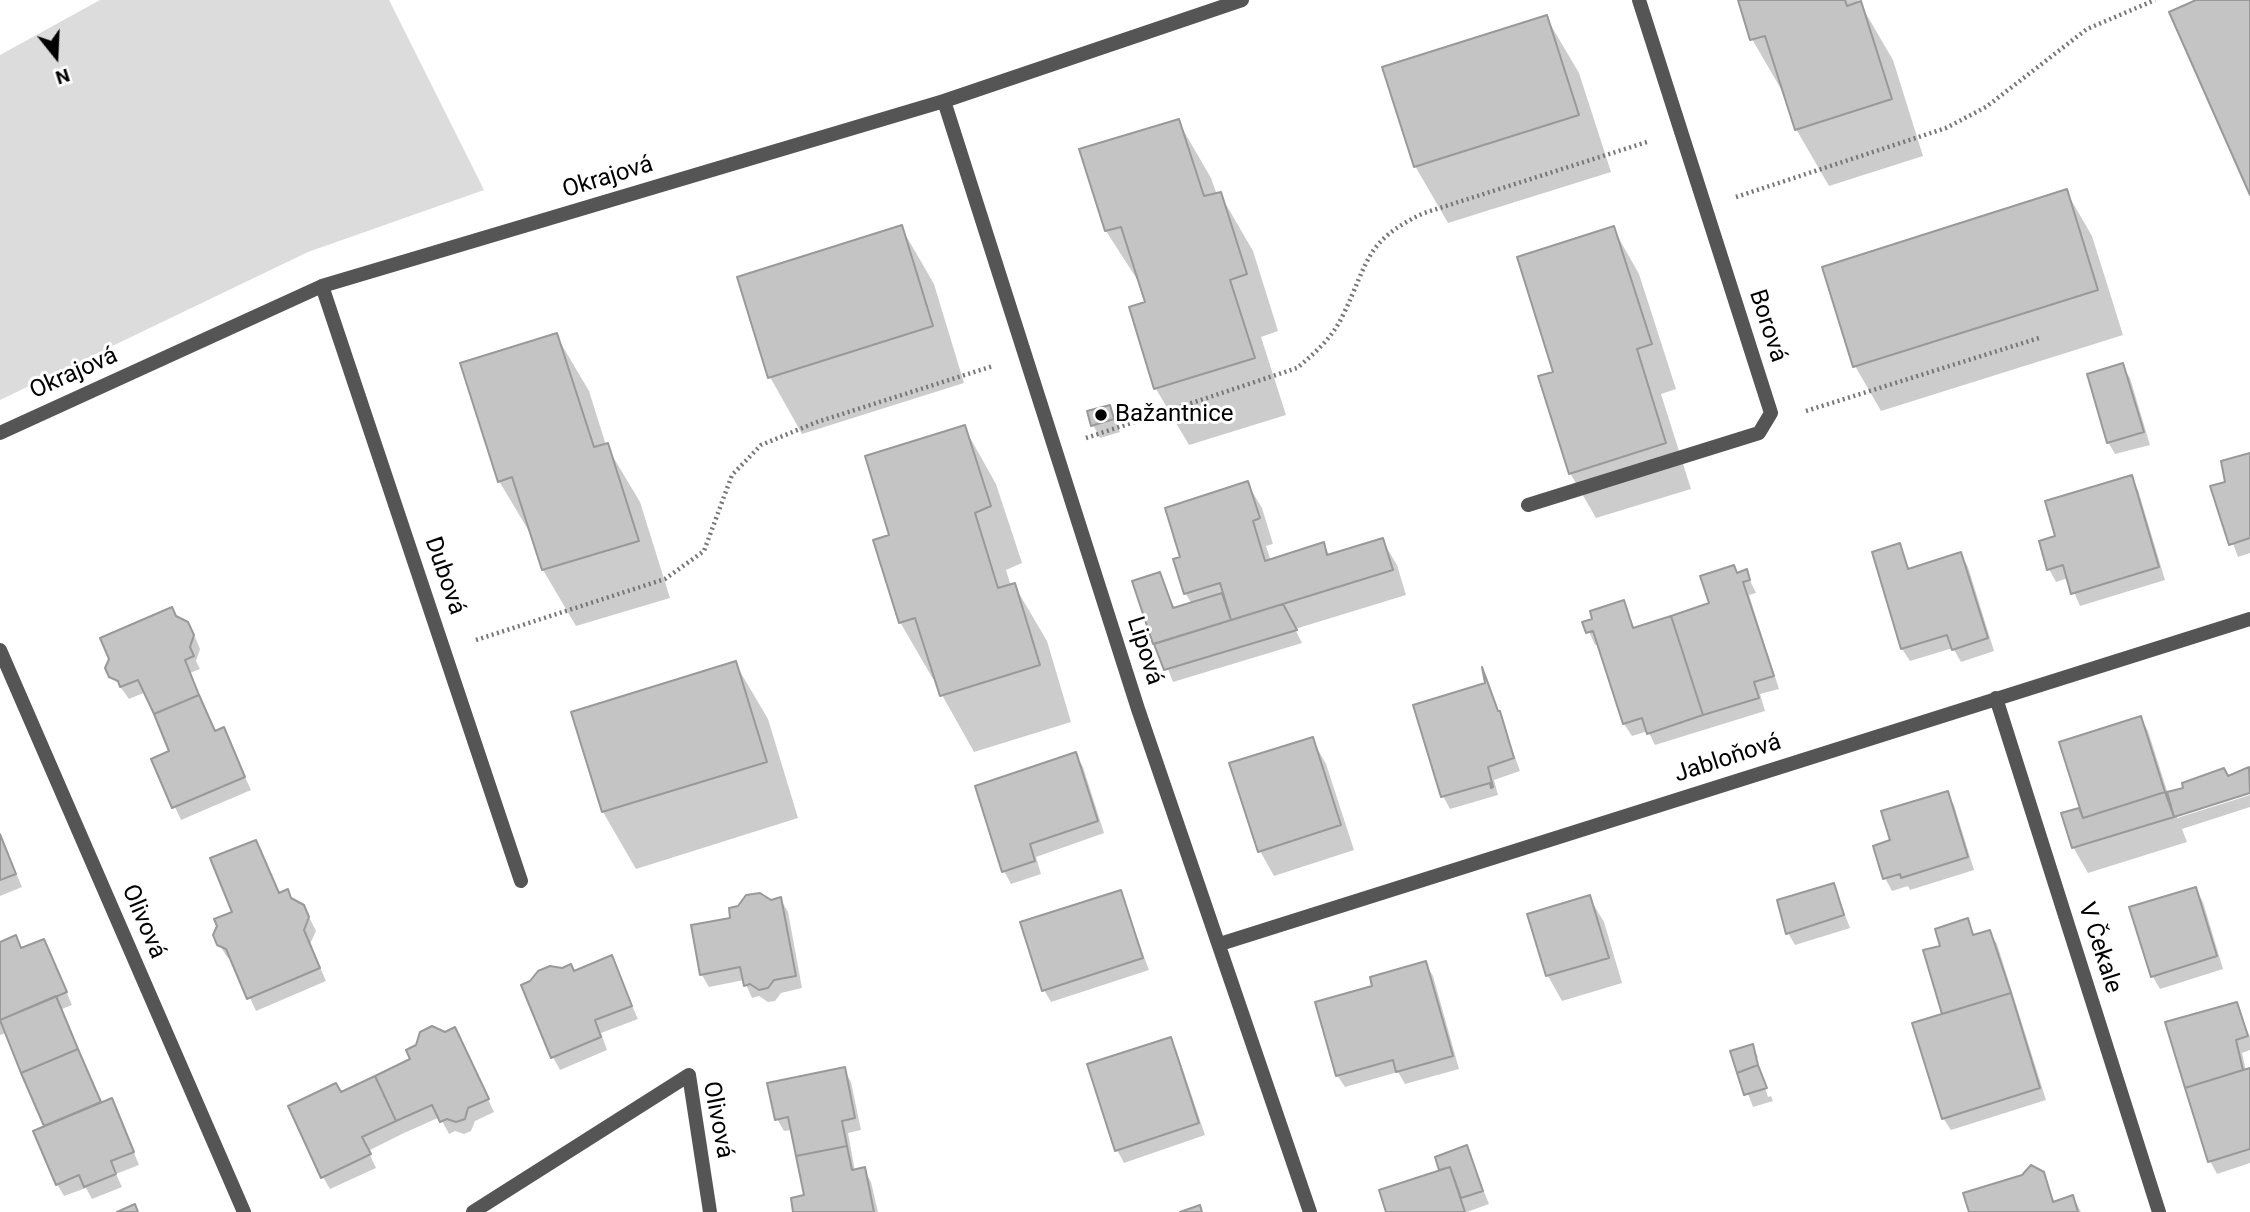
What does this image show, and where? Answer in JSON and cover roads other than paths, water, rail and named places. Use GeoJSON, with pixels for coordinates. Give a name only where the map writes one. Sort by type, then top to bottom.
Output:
{"type":"FeatureCollection","features":[{"type":"Feature","properties":{"kind":"street","name":"Okrajová"},"geometry":{"type":"LineString","coordinates":[[0,433],[322,286],[944,102],[1242,0]]}},
{"type":"Feature","properties":{"kind":"street","name":"Borová"},"geometry":{"type":"LineString","coordinates":[[1528,505],[1759,433],[1771,413],[1639,0]]}},
{"type":"Feature","properties":{"kind":"street","name":"Lipová"},"geometry":{"type":"LineString","coordinates":[[944,102],[1138,709],[1310,1212]]}},
{"type":"Feature","properties":{"kind":"street","name":"Dubová"},"geometry":{"type":"LineString","coordinates":[[322,286],[521,881]]}},
{"type":"Feature","properties":{"kind":"street","name":"Jabloňová"},"geometry":{"type":"LineString","coordinates":[[1220,944],[2250,619]]}},
{"type":"Feature","properties":{"kind":"street","name":"Olivová"},"geometry":{"type":"LineString","coordinates":[[0,650],[244,1212]]}},
{"type":"Feature","properties":{"kind":"street","name":"V Čekale"},"geometry":{"type":"LineString","coordinates":[[1996,698],[2159,1212]]}},
{"type":"Feature","properties":{"kind":"street","name":"Olivová"},"geometry":{"type":"LineString","coordinates":[[473,1212],[689,1075],[710,1212]]}},
{"type":"Feature","properties":{"kind":"place","name":"Bažantnice"},"geometry":{"type":"Point","coordinates":[1101,415]}}]}
